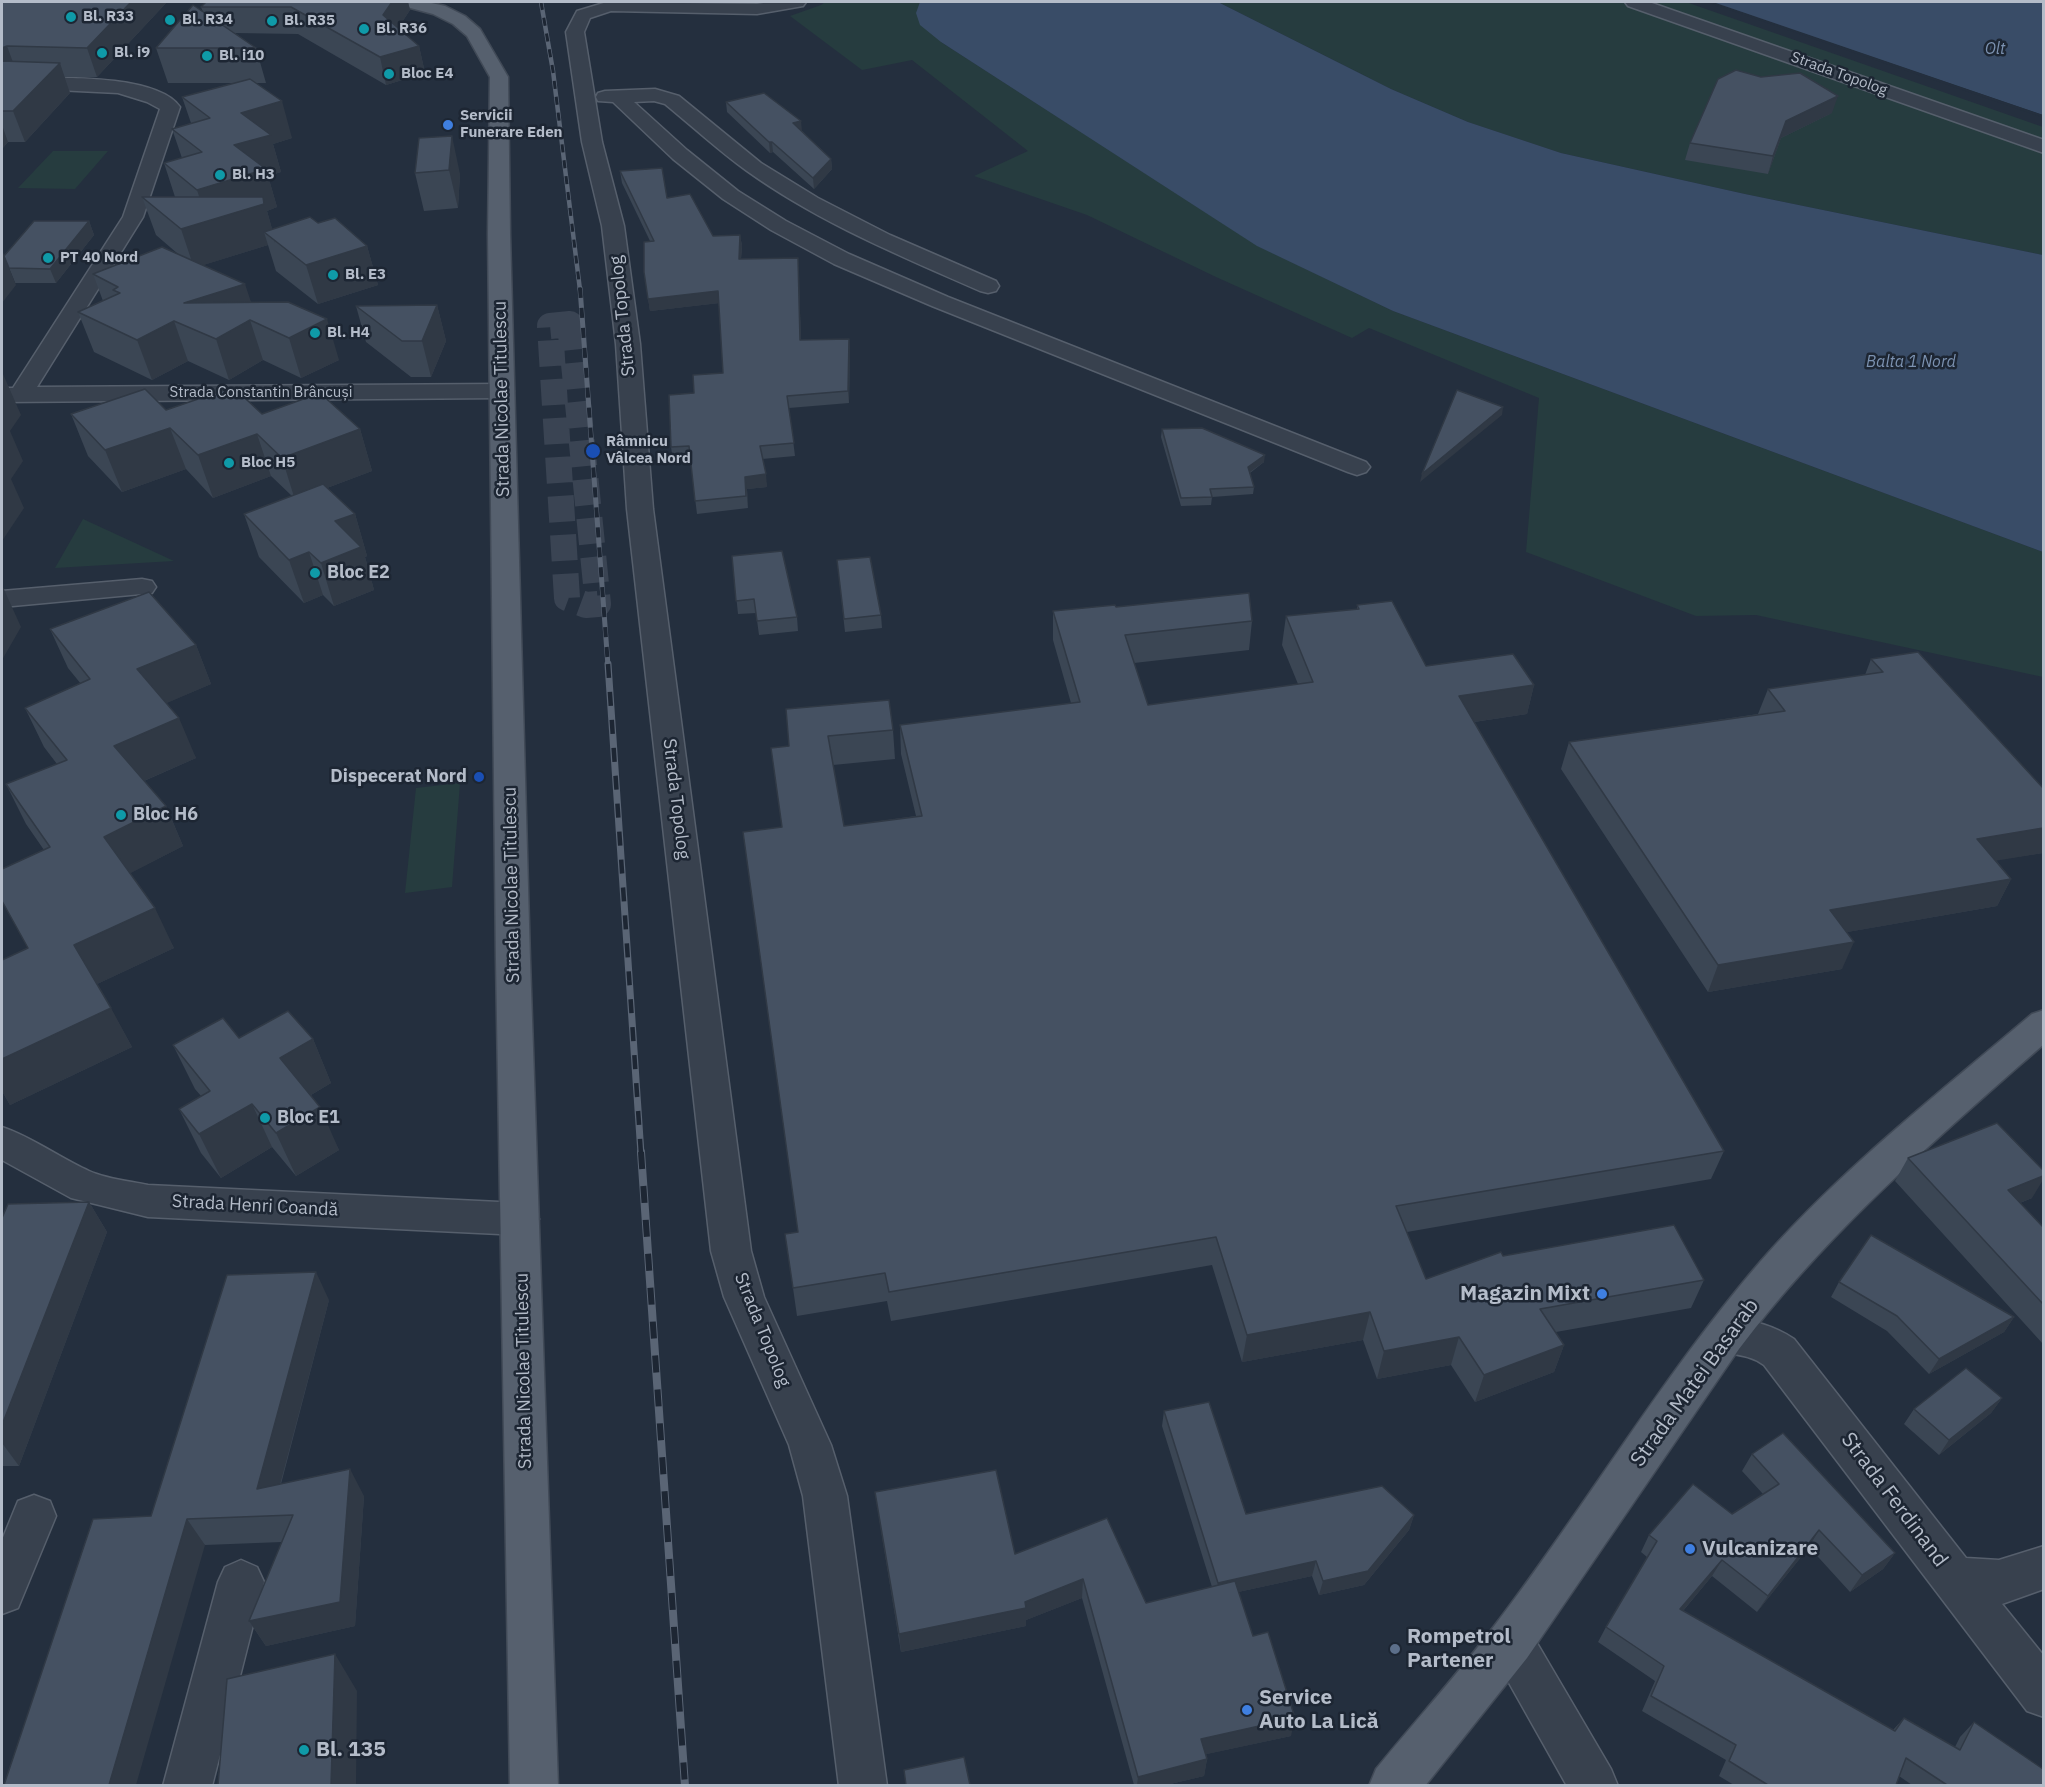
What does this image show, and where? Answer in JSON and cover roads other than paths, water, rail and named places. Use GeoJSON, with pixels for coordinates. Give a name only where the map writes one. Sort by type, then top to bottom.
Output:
{"type":"FeatureCollection","features":[{"type":"Feature","properties":{"kind":"main road","name":"Strada Nicolae Titulescu"},"geometry":{"type":"LineString","coordinates":[[409,2],[439,9],[459,20],[474,33],[499,77],[502,391],[534,1785]]}},
{"type":"Feature","properties":{"kind":"main road","name":"Strada Matei Basarab"},"geometry":{"type":"LineString","coordinates":[[1393,1785],[1511,1642],[1725,1336],[1806,1239],[1858,1188],[2043,1023]]}},
{"type":"Feature","properties":{"kind":"street","name":"Strada Topolog"},"geometry":{"type":"LineString","coordinates":[[797,2],[757,9],[610,6],[592,10],[583,15],[575,32],[601,98],[592,142],[613,226],[628,344],[640,509],[731,1251],[744,1297],[810,1445],[825,1496],[863,1785]]}},
{"type":"Feature","properties":{"kind":"street","name":"Strada Topolog"},"geometry":{"type":"LineString","coordinates":[[1634,2],[2043,147]]}},
{"type":"Feature","properties":{"kind":"street","name":"Strada Constantin Brâncuși"},"geometry":{"type":"LineString","coordinates":[[11,395],[133,217],[170,107],[154,96],[124,86],[18,84]]}},
{"type":"Feature","properties":{"kind":"street"},"geometry":{"type":"LineString","coordinates":[[601,98],[655,95],[672,100],[754,167],[811,202],[882,240],[988,286]]}},
{"type":"Feature","properties":{"kind":"street"},"geometry":{"type":"LineString","coordinates":[[601,98],[748,207],[808,242],[884,279],[1357,467]]}},
{"type":"Feature","properties":{"kind":"street","name":"Strada Constantin Brâncuși"},"geometry":{"type":"LineString","coordinates":[[11,395],[502,391]]}},
{"type":"Feature","properties":{"kind":"street"},"geometry":{"type":"LineString","coordinates":[[2,599],[142,587]]}},
{"type":"Feature","properties":{"kind":"street","name":"Strada Henri Coandă"},"geometry":{"type":"LineString","coordinates":[[2,1142],[38,1164],[85,1187],[148,1201],[520,1219]]}},
{"type":"Feature","properties":{"kind":"street","name":"Strada Ferdinand"},"geometry":{"type":"LineString","coordinates":[[1725,1336],[1746,1336],[1766,1343],[1779,1352],[2043,1694]]}},
{"type":"Feature","properties":{"kind":"street"},"geometry":{"type":"LineString","coordinates":[[2,1592],[34,1516]]}},
{"type":"Feature","properties":{"kind":"street"},"geometry":{"type":"LineString","coordinates":[[1953,1576],[1977,1584],[1996,1584],[2014,1580],[2043,1567]]}},
{"type":"Feature","properties":{"kind":"street"},"geometry":{"type":"LineString","coordinates":[[187,1785],[241,1582]]}},
{"type":"Feature","properties":{"kind":"street"},"geometry":{"type":"LineString","coordinates":[[1511,1642],[1594,1785]]}},
{"type":"Feature","properties":{"kind":"water","name":"Balta 1 Nord"},"geometry":{"type":"Polygon","coordinates":[[[920,2],[1218,2],[1391,89],[1468,122],[1561,153],[1745,194],[2043,255],[2043,552],[1393,311],[1257,246],[941,42],[920,25],[916,13],[920,2]]]}},
{"type":"Feature","properties":{"kind":"water","name":"Olt"},"geometry":{"type":"Polygon","coordinates":[[[1713,2],[2043,2],[2043,115],[1713,2]]]}},
{"type":"Feature","properties":{"kind":"tunnel"},"geometry":{"type":"LineString","coordinates":[[570,324],[598,604],[586,605],[567,598],[550,326],[570,324]]}},
{"type":"Feature","properties":{"kind":"railway"},"geometry":{"type":"LineString","coordinates":[[541,2],[553,71],[580,290]]}},
{"type":"Feature","properties":{"kind":"railway"},"geometry":{"type":"LineString","coordinates":[[580,288],[608,666]]}},
{"type":"Feature","properties":{"kind":"railway"},"geometry":{"type":"LineString","coordinates":[[608,664],[641,1154]]}},
{"type":"Feature","properties":{"kind":"railway"},"geometry":{"type":"LineString","coordinates":[[641,1152],[685,1786]]}},
{"type":"Feature","properties":{"kind":"place","name":"Bl. R33"},"geometry":{"type":"Point","coordinates":[71,17]}},
{"type":"Feature","properties":{"kind":"place","name":"Bl. R34"},"geometry":{"type":"Point","coordinates":[170,20]}},
{"type":"Feature","properties":{"kind":"place","name":"Bl. R35"},"geometry":{"type":"Point","coordinates":[272,21]}},
{"type":"Feature","properties":{"kind":"place","name":"Bl. R36"},"geometry":{"type":"Point","coordinates":[364,29]}},
{"type":"Feature","properties":{"kind":"place","name":"Bl. i9"},"geometry":{"type":"Point","coordinates":[102,53]}},
{"type":"Feature","properties":{"kind":"place","name":"Bl. i10"},"geometry":{"type":"Point","coordinates":[207,56]}},
{"type":"Feature","properties":{"kind":"place","name":"Bloc E4"},"geometry":{"type":"Point","coordinates":[389,74]}},
{"type":"Feature","properties":{"kind":"place","name":"Servicii Funerare Eden"},"geometry":{"type":"Point","coordinates":[448,125]}},
{"type":"Feature","properties":{"kind":"place","name":"Bl. H3"},"geometry":{"type":"Point","coordinates":[220,175]}},
{"type":"Feature","properties":{"kind":"place","name":"PT 40 Nord"},"geometry":{"type":"Point","coordinates":[48,258]}},
{"type":"Feature","properties":{"kind":"place","name":"Bl. E3"},"geometry":{"type":"Point","coordinates":[333,275]}},
{"type":"Feature","properties":{"kind":"place","name":"Bl. H4"},"geometry":{"type":"Point","coordinates":[315,333]}},
{"type":"Feature","properties":{"kind":"place","name":"Râmnicu Vâlcea Nord"},"geometry":{"type":"Point","coordinates":[593,451]}},
{"type":"Feature","properties":{"kind":"place","name":"Bloc H5"},"geometry":{"type":"Point","coordinates":[229,463]}},
{"type":"Feature","properties":{"kind":"place","name":"Bloc E2"},"geometry":{"type":"Point","coordinates":[315,573]}},
{"type":"Feature","properties":{"kind":"place","name":"Dispecerat Nord"},"geometry":{"type":"Point","coordinates":[479,777]}},
{"type":"Feature","properties":{"kind":"place","name":"Bloc H6"},"geometry":{"type":"Point","coordinates":[121,815]}},
{"type":"Feature","properties":{"kind":"place","name":"Bloc E1"},"geometry":{"type":"Point","coordinates":[265,1118]}},
{"type":"Feature","properties":{"kind":"place","name":"Magazin Mixt"},"geometry":{"type":"Point","coordinates":[1602,1294]}},
{"type":"Feature","properties":{"kind":"place","name":"Vulcanizare"},"geometry":{"type":"Point","coordinates":[1690,1549]}},
{"type":"Feature","properties":{"kind":"place","name":"Rompetrol Partener"},"geometry":{"type":"Point","coordinates":[1395,1649]}},
{"type":"Feature","properties":{"kind":"place","name":"Service Auto La Lică"},"geometry":{"type":"Point","coordinates":[1247,1710]}},
{"type":"Feature","properties":{"kind":"place","name":"Bl. 135"},"geometry":{"type":"Point","coordinates":[304,1750]}}]}
